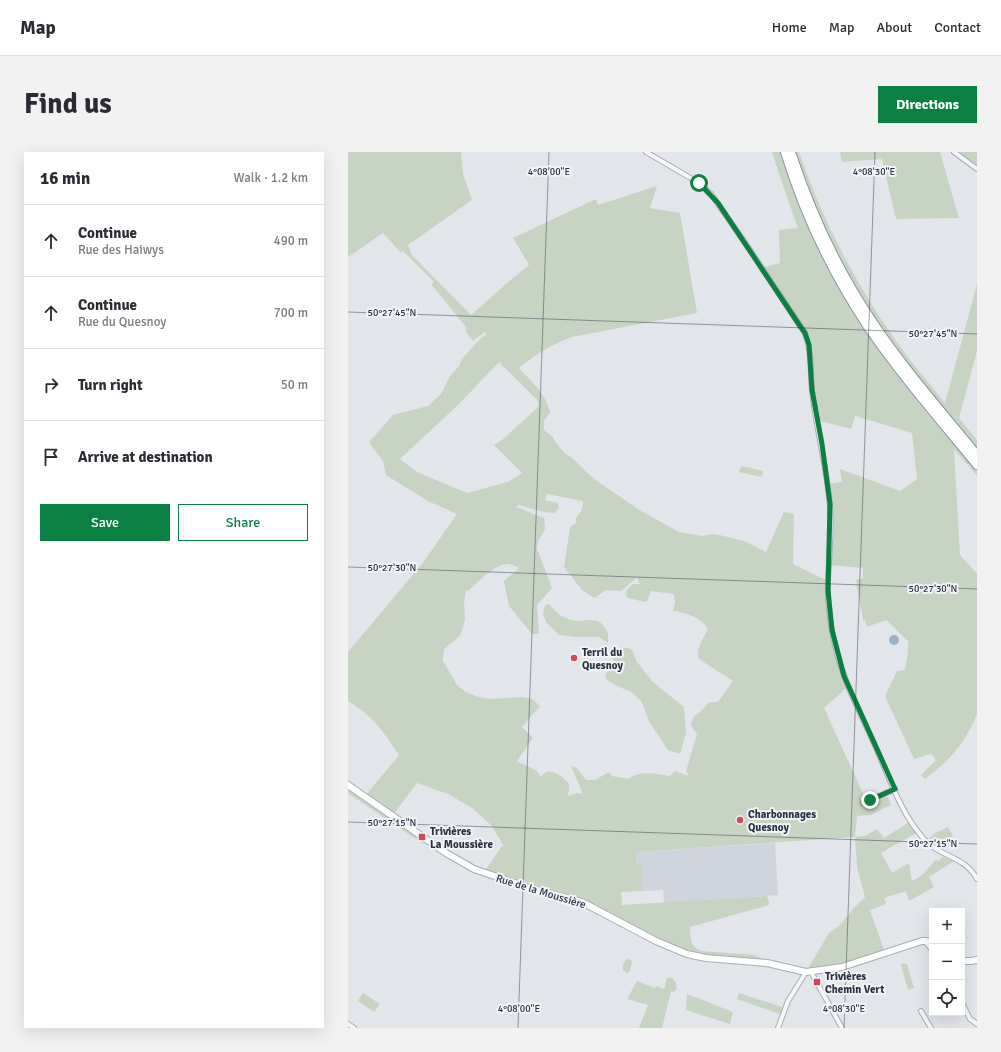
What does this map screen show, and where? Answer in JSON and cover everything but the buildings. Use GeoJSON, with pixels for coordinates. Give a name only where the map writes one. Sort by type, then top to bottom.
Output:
{"type":"FeatureCollection","features":[{"type":"Feature","properties":{"kind":"highway"},"geometry":{"type":"LineString","coordinates":[[785,152],[811,223],[829,260],[852,300],[884,348],[977,465]]}},
{"type":"Feature","properties":{"kind":"highway"},"geometry":{"type":"LineString","coordinates":[[791,152],[816,220],[857,298],[889,346],[977,455]]}},
{"type":"Feature","properties":{"kind":"street"},"geometry":{"type":"LineString","coordinates":[[646,152],[699,183],[711,194],[805,333],[809,345],[812,390],[830,504],[828,591],[832,630],[844,676],[903,809],[926,841],[935,849],[968,866],[974,872],[977,879]]}},
{"type":"Feature","properties":{"kind":"street"},"geometry":{"type":"LineString","coordinates":[[954,152],[977,169]]}},
{"type":"Feature","properties":{"kind":"street","name":"Rue de la Moussière"},"geometry":{"type":"LineString","coordinates":[[348,785],[446,853],[479,871],[524,886],[582,902],[644,935],[682,953],[706,958],[767,963],[796,971],[808,972],[842,967],[925,941]]}},
{"type":"Feature","properties":{"kind":"street"},"geometry":{"type":"LineString","coordinates":[[863,803],[895,789]]}},
{"type":"Feature","properties":{"kind":"street"},"geometry":{"type":"LineString","coordinates":[[925,941],[929,943]]}},
{"type":"Feature","properties":{"kind":"street"},"geometry":{"type":"LineString","coordinates":[[925,941],[929,946]]}},
{"type":"Feature","properties":{"kind":"street"},"geometry":{"type":"LineString","coordinates":[[965,961],[977,960]]}},
{"type":"Feature","properties":{"kind":"street"},"geometry":{"type":"LineString","coordinates":[[778,1028],[788,1001],[808,972],[842,1028]]}},
{"type":"Feature","properties":{"kind":"street"},"geometry":{"type":"LineString","coordinates":[[965,1009],[970,1019],[977,1025],[974,1028]]}},
{"type":"Feature","properties":{"kind":"street"},"geometry":{"type":"LineString","coordinates":[[922,1011],[931,1028]]}},
{"type":"Feature","properties":{"kind":"street"},"geometry":{"type":"LineString","coordinates":[[348,1024],[354,1028]]}},
{"type":"Feature","properties":{"kind":"shaded area"},"geometry":{"type":"Polygon","coordinates":[[[775,843],[778,895],[664,903],[663,890],[642,891],[641,866],[636,866],[636,852],[775,843]]]}},
{"type":"Feature","properties":{"kind":"green space"},"geometry":{"type":"Polygon","coordinates":[[[348,152],[461,152],[463,174],[472,200],[408,245],[412,255],[471,315],[529,265],[513,238],[596,199],[598,205],[657,186],[650,208],[680,213],[697,313],[572,337],[544,350],[519,368],[538,388],[548,405],[550,412],[544,421],[544,430],[552,436],[565,454],[571,457],[594,479],[641,511],[679,532],[702,536],[714,534],[724,536],[744,541],[766,552],[784,512],[794,514],[793,564],[828,581],[832,630],[849,687],[843,690],[824,708],[868,807],[883,797],[888,797],[891,805],[871,815],[857,816],[855,837],[636,852],[636,865],[641,865],[642,891],[621,892],[622,905],[767,896],[769,905],[690,927],[693,944],[701,951],[754,955],[766,960],[799,968],[682,953],[589,905],[529,888],[485,871],[502,846],[504,847],[492,826],[472,808],[448,794],[417,783],[392,816],[426,839],[423,844],[348,793],[348,785],[365,796],[399,755],[371,718],[348,701],[348,652],[422,564],[457,514],[428,501],[386,475],[383,461],[371,445],[370,441],[393,415],[428,406],[441,394],[450,376],[459,366],[462,359],[479,340],[487,334],[485,332],[473,341],[467,333],[466,327],[431,284],[434,282],[402,250],[401,253],[383,233],[348,257],[348,152]],[[499,362],[458,405],[400,459],[417,472],[467,493],[508,482],[522,473],[494,445],[502,440],[539,405],[537,400],[499,362]],[[547,494],[545,500],[558,503],[559,507],[555,513],[544,512],[519,505],[516,507],[544,518],[545,529],[538,542],[537,549],[552,588],[537,605],[539,634],[532,634],[509,606],[504,581],[519,568],[510,564],[502,565],[486,574],[468,591],[466,590],[464,603],[465,620],[460,636],[444,649],[443,661],[457,685],[466,692],[478,697],[491,699],[523,697],[532,699],[540,706],[522,727],[533,738],[517,761],[537,771],[541,777],[547,772],[554,772],[558,774],[569,784],[568,796],[577,793],[583,794],[571,766],[577,768],[586,780],[595,780],[609,772],[612,776],[629,779],[638,774],[670,776],[675,771],[689,776],[686,771],[697,734],[691,726],[693,718],[710,702],[718,702],[733,681],[699,659],[699,648],[708,629],[701,621],[688,614],[673,611],[675,603],[674,594],[651,591],[647,601],[645,602],[628,598],[626,595],[627,590],[633,584],[640,584],[637,577],[621,591],[606,590],[594,598],[582,590],[564,567],[570,527],[576,523],[576,518],[583,506],[583,501],[547,494]]]}},
{"type":"Feature","properties":{"kind":"green space"},"geometry":{"type":"Polygon","coordinates":[[[772,152],[783,152],[808,221],[977,469],[977,476],[954,449],[960,555],[977,574],[977,714],[962,743],[956,751],[925,779],[921,775],[936,760],[931,754],[914,759],[885,696],[897,671],[905,670],[908,641],[886,620],[867,627],[865,620],[863,620],[856,580],[863,578],[863,568],[829,565],[830,515],[827,484],[842,482],[840,469],[900,491],[917,479],[912,433],[855,416],[851,429],[817,420],[807,339],[762,268],[780,263],[779,230],[798,228],[772,152]]]}},
{"type":"Feature","properties":{"kind":"green space"},"geometry":{"type":"Polygon","coordinates":[[[794,152],[799,152],[821,208],[863,290],[896,341],[945,403],[977,284],[977,351],[959,418],[977,440],[977,452],[905,363],[858,295],[818,219],[794,152]]]}},
{"type":"Feature","properties":{"kind":"green space"},"geometry":{"type":"Polygon","coordinates":[[[840,152],[940,152],[959,218],[896,219],[882,159],[842,162],[840,152]]]}},
{"type":"Feature","properties":{"kind":"green space"},"geometry":{"type":"Polygon","coordinates":[[[953,152],[977,152],[977,169],[953,152]]]}},
{"type":"Feature","properties":{"kind":"green space"},"geometry":{"type":"Polygon","coordinates":[[[741,466],[763,471],[762,477],[739,472],[741,466]]]}},
{"type":"Feature","properties":{"kind":"green space"},"geometry":{"type":"Polygon","coordinates":[[[549,604],[555,611],[567,619],[577,621],[594,620],[601,623],[608,633],[608,643],[599,637],[559,635],[546,622],[543,614],[545,605],[549,604]]]}},
{"type":"Feature","properties":{"kind":"green space"},"geometry":{"type":"Polygon","coordinates":[[[624,648],[632,650],[637,662],[653,682],[684,707],[686,733],[680,754],[668,750],[650,723],[641,701],[631,692],[607,680],[605,675],[614,664],[613,657],[615,653],[624,648]]]}},
{"type":"Feature","properties":{"kind":"green space"},"geometry":{"type":"Polygon","coordinates":[[[911,821],[918,832],[881,853],[892,873],[909,863],[912,881],[922,875],[935,860],[939,861],[942,857],[954,861],[929,877],[934,887],[909,901],[906,891],[884,898],[886,904],[870,910],[885,953],[842,967],[806,972],[829,933],[841,924],[865,897],[857,867],[855,837],[865,836],[877,829],[884,838],[911,821]]]}},
{"type":"Feature","properties":{"kind":"green space"},"geometry":{"type":"Polygon","coordinates":[[[948,827],[953,836],[932,847],[926,841],[935,833],[948,827]]]}},
{"type":"Feature","properties":{"kind":"green space"},"geometry":{"type":"Polygon","coordinates":[[[629,959],[632,961],[630,971],[627,973],[623,970],[623,965],[626,960],[629,959]]]}},
{"type":"Feature","properties":{"kind":"green space"},"geometry":{"type":"Polygon","coordinates":[[[903,963],[907,964],[914,988],[908,990],[901,965],[903,963]]]}},
{"type":"Feature","properties":{"kind":"green space"},"geometry":{"type":"Polygon","coordinates":[[[667,978],[672,978],[676,983],[676,990],[673,992],[671,991],[662,1028],[639,1028],[648,1005],[627,999],[637,981],[655,988],[656,986],[664,989],[667,978]]]}},
{"type":"Feature","properties":{"kind":"green space"},"geometry":{"type":"Polygon","coordinates":[[[363,993],[380,1004],[374,1012],[358,1001],[363,993]]]}},
{"type":"Feature","properties":{"kind":"green space"},"geometry":{"type":"Polygon","coordinates":[[[739,993],[785,1008],[783,1015],[737,999],[739,993]]]}},
{"type":"Feature","properties":{"kind":"green space"},"geometry":{"type":"Polygon","coordinates":[[[687,994],[733,1012],[730,1024],[686,1010],[687,994]]]}},
{"type":"Feature","properties":{"kind":"water"},"geometry":{"type":"Polygon","coordinates":[[[892,635],[896,635],[898,636],[898,644],[892,645],[889,642],[889,638],[892,635]]]}},
{"type":"Feature","properties":{"kind":"place","name":"Terril du Quesnoy"},"geometry":{"type":"Point","coordinates":[574,658]}},
{"type":"Feature","properties":{"kind":"place","name":"Charbonnages Quesnoy"},"geometry":{"type":"Point","coordinates":[740,820]}},
{"type":"Feature","properties":{"kind":"place","name":"Trivières La Moussière"},"geometry":{"type":"Point","coordinates":[422,837]}},
{"type":"Feature","properties":{"kind":"place","name":"Trivières Chemin Vert"},"geometry":{"type":"Point","coordinates":[817,982]}},
{"type":"Feature","properties":{"kind":"route"},"geometry":{"type":"LineString","coordinates":[[699,183],[718,203],[748,247],[805,333],[809,345],[812,390],[822,444],[830,504],[828,591],[832,630],[844,676],[895,789],[870,800]]}}]}
